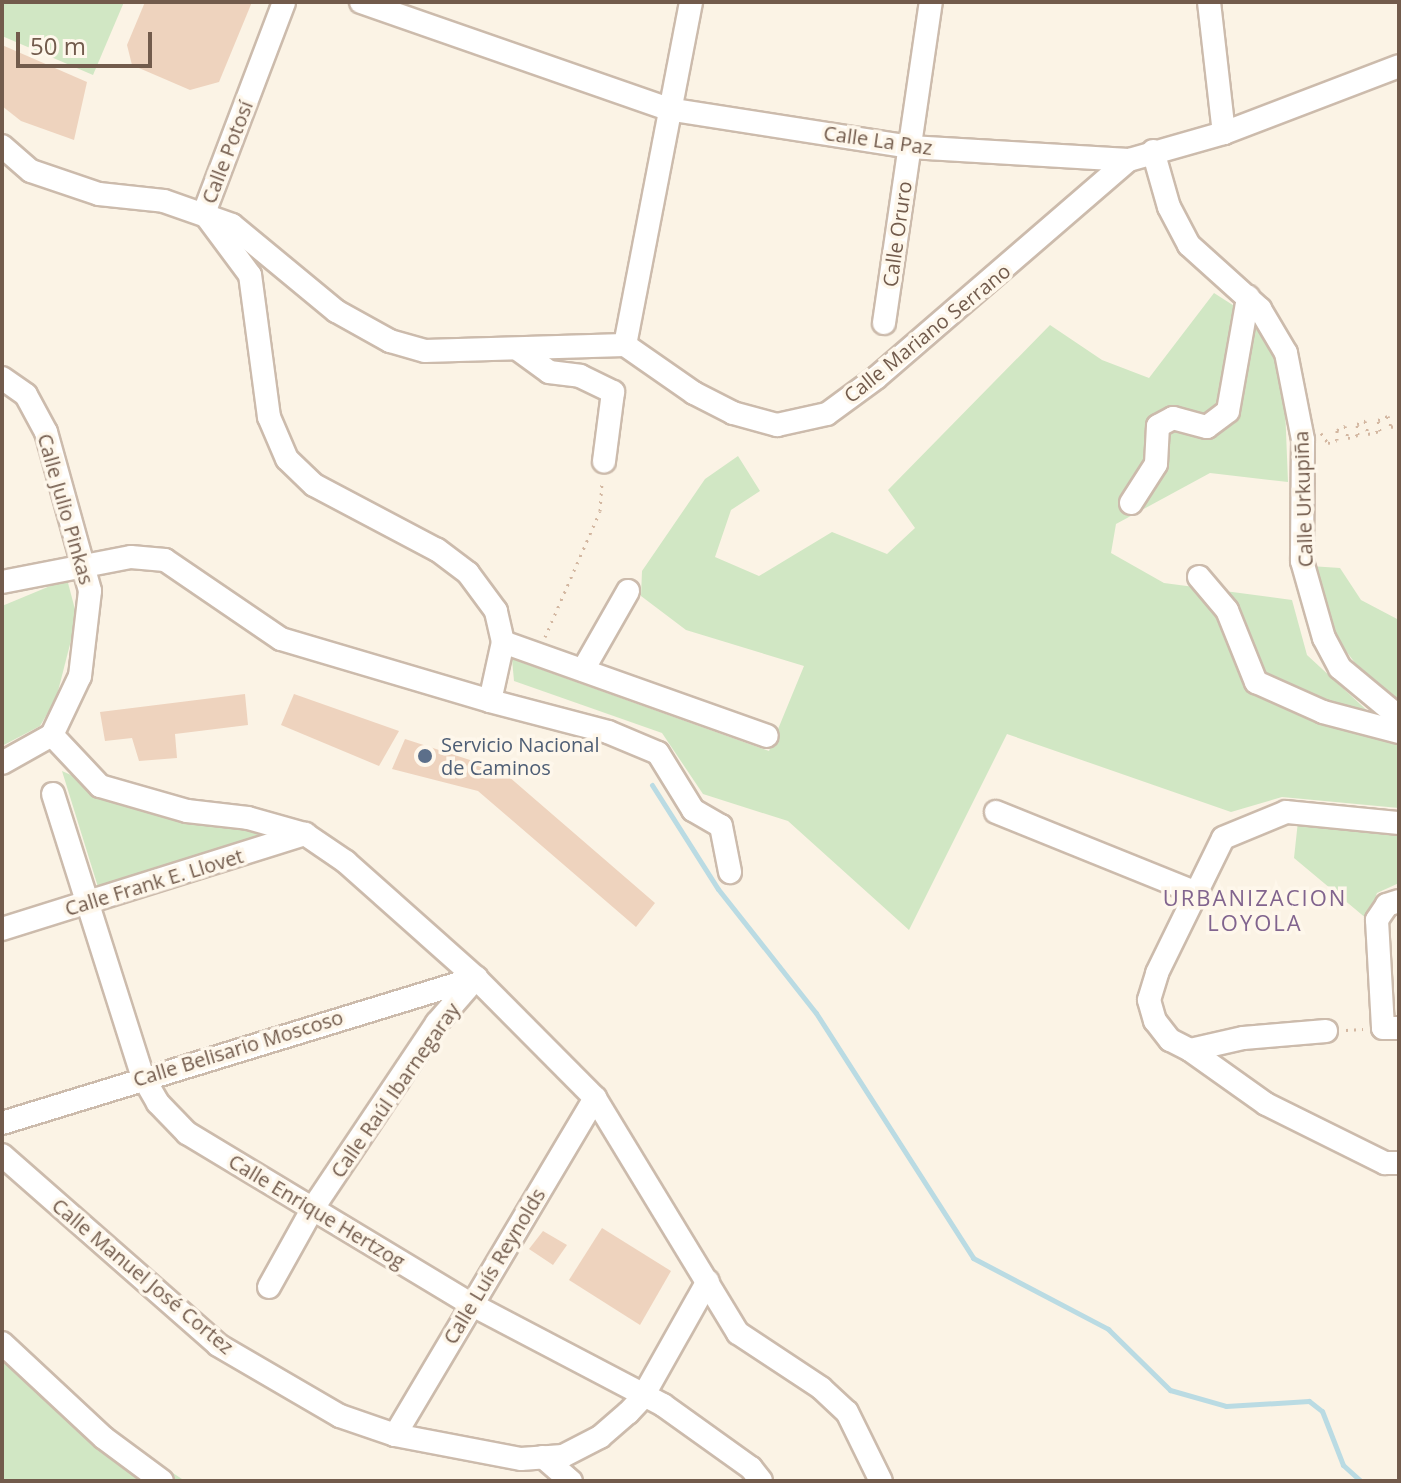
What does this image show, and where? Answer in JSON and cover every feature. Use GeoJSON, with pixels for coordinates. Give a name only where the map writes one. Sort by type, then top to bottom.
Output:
{"type":"FeatureCollection","features":[{"type":"Feature","properties":{"kind":"street","name":"Calle Potosí"},"geometry":{"type":"LineString","coordinates":[[204,213],[284,2]]}},
{"type":"Feature","properties":{"kind":"street","name":"Calle La Paz"},"geometry":{"type":"LineString","coordinates":[[361,2],[668,109],[910,147],[1129,160],[1224,133],[1399,66]]}},
{"type":"Feature","properties":{"kind":"street"},"geometry":{"type":"LineString","coordinates":[[2,146],[31,171],[99,194],[164,201],[232,225],[336,311],[390,341],[425,351],[625,345],[691,2]]}},
{"type":"Feature","properties":{"kind":"street","name":"Calle Oruro"},"geometry":{"type":"LineString","coordinates":[[884,323],[931,2]]}},
{"type":"Feature","properties":{"kind":"street"},"geometry":{"type":"LineString","coordinates":[[1209,2],[1224,133]]}},
{"type":"Feature","properties":{"kind":"street","name":"Calle Urkupiña"},"geometry":{"type":"LineString","coordinates":[[1153,151],[1169,207],[1189,245],[1248,297],[1275,329],[1286,353],[1303,440],[1302,561],[1324,638],[1340,668],[1399,717]]}},
{"type":"Feature","properties":{"kind":"street","name":"Calle Mariano Serrano"},"geometry":{"type":"LineString","coordinates":[[625,345],[733,413],[777,425],[827,414],[1098,192],[1129,160]]}},
{"type":"Feature","properties":{"kind":"street"},"geometry":{"type":"LineString","coordinates":[[204,213],[250,275],[269,417],[287,459],[314,485],[437,550],[468,573],[496,611],[503,642],[490,701]]}},
{"type":"Feature","properties":{"kind":"street"},"geometry":{"type":"LineString","coordinates":[[1131,503],[1156,464],[1158,426],[1173,418],[1207,427],[1228,411],[1248,297]]}},
{"type":"Feature","properties":{"kind":"street"},"geometry":{"type":"LineString","coordinates":[[519,350],[549,372],[580,376],[613,392],[604,461]]}},
{"type":"Feature","properties":{"kind":"street","name":"Calle Julio Pinkas"},"geometry":{"type":"LineString","coordinates":[[2,378],[26,395],[46,432],[86,563],[90,591],[83,662],[52,735]]}},
{"type":"Feature","properties":{"kind":"street"},"geometry":{"type":"LineString","coordinates":[[2,582],[86,563],[131,557],[165,560],[281,639],[490,701],[608,732],[658,753],[693,810],[721,826],[730,872]]}},
{"type":"Feature","properties":{"kind":"street"},"geometry":{"type":"LineString","coordinates":[[1199,577],[1227,610],[1256,682],[1323,712],[1399,732]]}},
{"type":"Feature","properties":{"kind":"street"},"geometry":{"type":"LineString","coordinates":[[583,670],[628,591]]}},
{"type":"Feature","properties":{"kind":"street"},"geometry":{"type":"LineString","coordinates":[[503,642],[767,736]]}},
{"type":"Feature","properties":{"kind":"street"},"geometry":{"type":"LineString","coordinates":[[2,763],[52,735],[100,786],[187,811],[248,818],[305,834],[346,862],[476,978],[595,1098],[738,1333],[821,1388],[847,1412],[881,1481]]}},
{"type":"Feature","properties":{"kind":"street","name":"Calle Enrique Hertzog"},"geometry":{"type":"LineString","coordinates":[[53,794],[143,1077],[158,1103],[187,1133],[469,1303],[642,1398],[663,1405],[751,1468],[761,1481]]}},
{"type":"Feature","properties":{"kind":"street"},"geometry":{"type":"LineString","coordinates":[[996,812],[1194,892]]}},
{"type":"Feature","properties":{"kind":"street"},"geometry":{"type":"LineString","coordinates":[[1399,823],[1286,812],[1223,838],[1194,892],[1149,1000],[1170,1040],[1190,1050],[1266,1104],[1385,1163],[1399,1163]]}},
{"type":"Feature","properties":{"kind":"street","name":"Calle Frank E. Llovet"},"geometry":{"type":"LineString","coordinates":[[2,929],[305,834]]}},
{"type":"Feature","properties":{"kind":"street"},"geometry":{"type":"LineString","coordinates":[[1391,1028],[1377,920],[1387,905],[1399,901]]}},
{"type":"Feature","properties":{"kind":"street","name":"Calle Belisario Moscoso"},"geometry":{"type":"LineString","coordinates":[[2,1123],[143,1077],[476,978]]}},
{"type":"Feature","properties":{"kind":"street","name":"Calle Raúl Ibarnegaray"},"geometry":{"type":"LineString","coordinates":[[269,1287],[313,1208],[437,1023],[476,978]]}},
{"type":"Feature","properties":{"kind":"street"},"geometry":{"type":"LineString","coordinates":[[1190,1050],[1254,1036],[1326,1031]]}},
{"type":"Feature","properties":{"kind":"street","name":"Calle Luís Reynolds"},"geometry":{"type":"LineString","coordinates":[[395,1435],[469,1303],[595,1098]]}},
{"type":"Feature","properties":{"kind":"street","name":"Calle Manuel José Cortez"},"geometry":{"type":"LineString","coordinates":[[2,1155],[218,1345],[340,1416],[395,1435],[521,1459],[563,1456],[600,1437],[642,1398],[708,1281]]}},
{"type":"Feature","properties":{"kind":"street"},"geometry":{"type":"LineString","coordinates":[[2,1343],[104,1438],[162,1481]]}},
{"type":"Feature","properties":{"kind":"street"},"geometry":{"type":"LineString","coordinates":[[543,1457],[571,1481]]}},
{"type":"Feature","properties":{"kind":"path"},"geometry":{"type":"LineString","coordinates":[[1303,440],[1324,432],[1328,443],[1337,440],[1337,430],[1345,426],[1348,438],[1358,435],[1357,424],[1365,421],[1368,434],[1380,431],[1378,420],[1388,416],[1391,427],[1399,425]]}},
{"type":"Feature","properties":{"kind":"path"},"geometry":{"type":"LineString","coordinates":[[537,654],[600,511],[604,461]]}},
{"type":"Feature","properties":{"kind":"path"},"geometry":{"type":"LineString","coordinates":[[1326,1031],[1391,1028]]}},
{"type":"Feature","properties":{"kind":"green space"},"geometry":{"type":"Polygon","coordinates":[[[2,2],[124,2],[93,75],[2,36],[2,2]]]}},
{"type":"Feature","properties":{"kind":"green space"},"geometry":{"type":"Polygon","coordinates":[[[1214,293],[1239,309],[1274,350],[1285,406],[1288,482],[1210,473],[1116,524],[1111,553],[1164,583],[1292,600],[1307,655],[1399,740],[1399,808],[1282,797],[1231,812],[1007,734],[909,930],[788,821],[703,794],[662,733],[514,681],[512,659],[769,751],[804,666],[686,630],[641,596],[642,571],[705,479],[738,456],[760,491],[731,510],[715,557],[759,576],[832,532],[887,554],[915,528],[888,490],[1050,325],[1102,360],[1149,378],[1214,293]]]}},
{"type":"Feature","properties":{"kind":"green space"},"geometry":{"type":"Polygon","coordinates":[[[1310,566],[1340,568],[1361,600],[1399,620],[1399,701],[1364,675],[1340,643],[1310,566]]]}},
{"type":"Feature","properties":{"kind":"green space"},"geometry":{"type":"Polygon","coordinates":[[[67,579],[77,617],[56,699],[40,726],[2,746],[2,606],[67,579]]]}},
{"type":"Feature","properties":{"kind":"green space"},"geometry":{"type":"Polygon","coordinates":[[[62,771],[163,816],[244,825],[262,837],[98,887],[62,771]]]}},
{"type":"Feature","properties":{"kind":"green space"},"geometry":{"type":"Polygon","coordinates":[[[1298,821],[1399,829],[1399,883],[1377,893],[1367,919],[1294,858],[1298,821]]]}},
{"type":"Feature","properties":{"kind":"green space"},"geometry":{"type":"Polygon","coordinates":[[[2,1328],[112,1433],[185,1481],[2,1481],[2,1328]]]}},
{"type":"Feature","properties":{"kind":"building"},"geometry":{"type":"Polygon","coordinates":[[[145,2],[252,2],[219,82],[190,90],[132,65],[127,45],[145,2]]]}},
{"type":"Feature","properties":{"kind":"building"},"geometry":{"type":"Polygon","coordinates":[[[2,45],[87,82],[74,140],[21,121],[2,106],[2,45]]]}},
{"type":"Feature","properties":{"kind":"building"},"geometry":{"type":"Polygon","coordinates":[[[245,694],[248,725],[175,734],[177,758],[139,761],[132,738],[105,741],[100,712],[245,694]]]}},
{"type":"Feature","properties":{"kind":"building"},"geometry":{"type":"Polygon","coordinates":[[[294,694],[399,731],[379,766],[281,725],[294,694]]]}},
{"type":"Feature","properties":{"kind":"building"},"geometry":{"type":"Polygon","coordinates":[[[405,739],[501,770],[655,903],[636,927],[478,791],[392,769],[405,739]]]}},
{"type":"Feature","properties":{"kind":"building"},"geometry":{"type":"Polygon","coordinates":[[[602,1228],[671,1271],[640,1325],[569,1280],[602,1228]]]}},
{"type":"Feature","properties":{"kind":"building"},"geometry":{"type":"Polygon","coordinates":[[[543,1231],[567,1245],[553,1265],[529,1249],[543,1231]]]}},
{"type":"Feature","properties":{"kind":"waterway"},"geometry":{"type":"LineString","coordinates":[[652,785],[718,889],[816,1013],[973,1258],[1108,1329],[1170,1390],[1226,1406],[1309,1401],[1322,1411],[1343,1465],[1361,1481]]}},
{"type":"Feature","properties":{"kind":"place","name":"Servicio Nacional de Caminos"},"geometry":{"type":"Point","coordinates":[425,756]}},
{"type":"Feature","properties":{"kind":"district","name":"URBANIZACION LOYOLA"},"geometry":{"type":"Point","coordinates":[1255,910]}}]}
